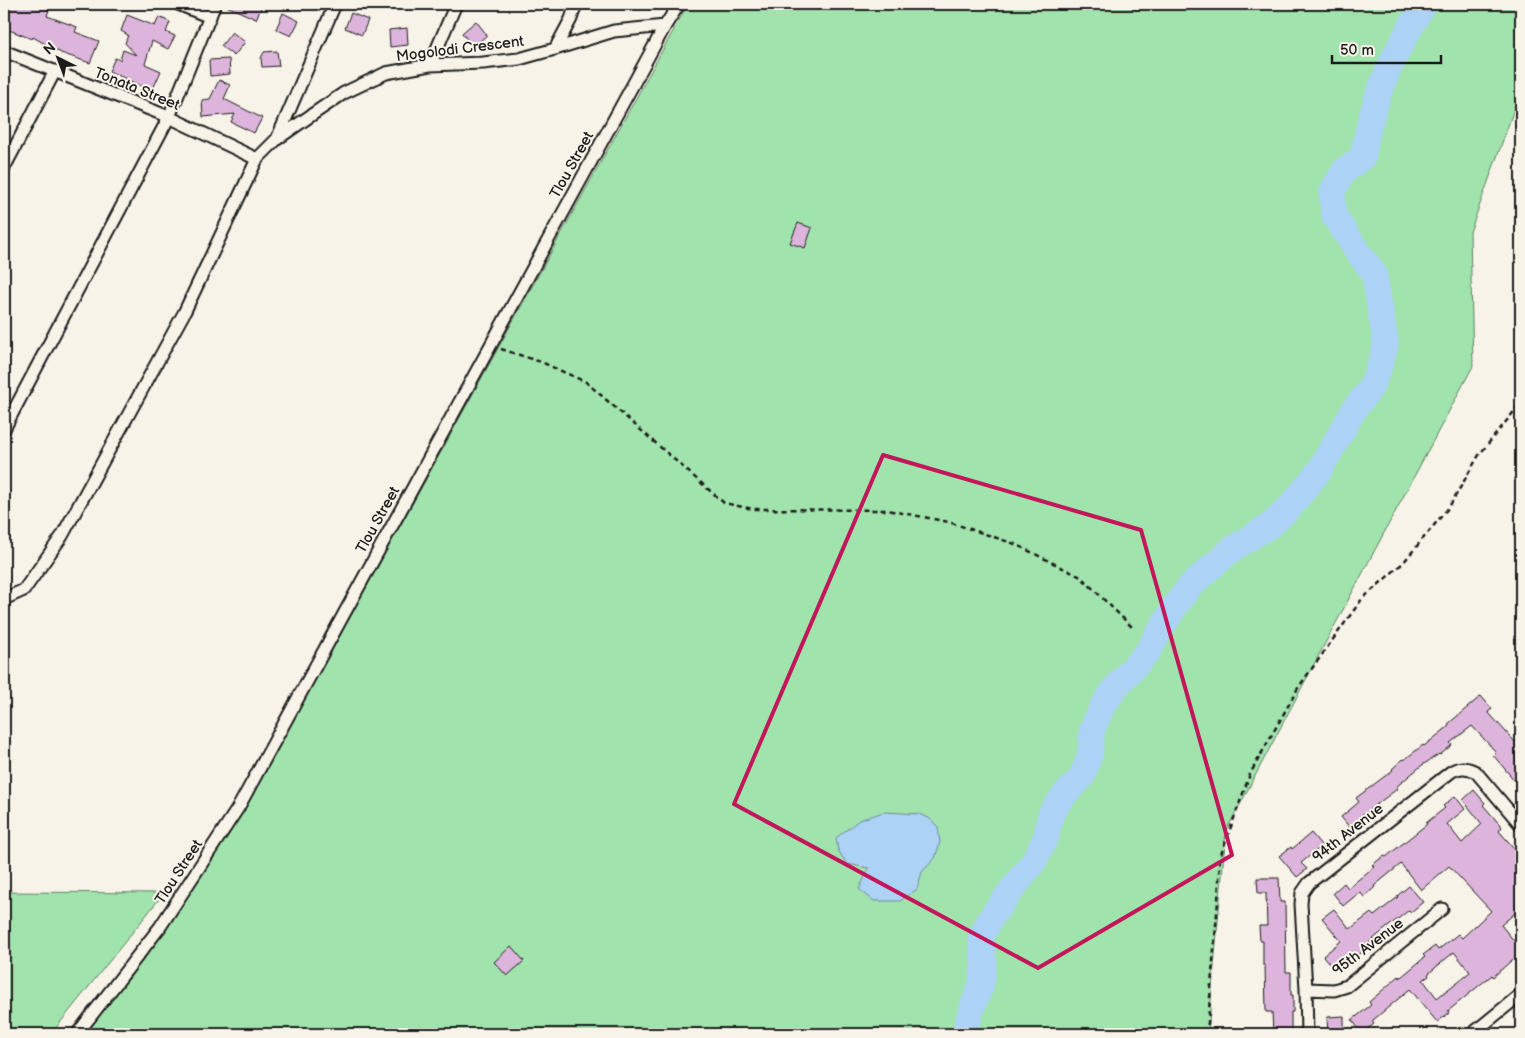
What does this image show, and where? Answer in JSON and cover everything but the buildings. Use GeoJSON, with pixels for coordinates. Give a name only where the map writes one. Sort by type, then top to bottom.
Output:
{"type":"FeatureCollection","features":[{"type":"Feature","properties":{"kind":"street"},"geometry":{"type":"LineString","coordinates":[[178,4],[210,17]]}},
{"type":"Feature","properties":{"kind":"street"},"geometry":{"type":"LineString","coordinates":[[4,429],[168,117],[215,4]]}},
{"type":"Feature","properties":{"kind":"street","name":"Mogolodi Crescent"},"geometry":{"type":"LineString","coordinates":[[277,139],[334,4]]}},
{"type":"Feature","properties":{"kind":"street"},"geometry":{"type":"LineString","coordinates":[[430,65],[456,4]]}},
{"type":"Feature","properties":{"kind":"street"},"geometry":{"type":"LineString","coordinates":[[555,49],[571,19],[576,4]]}},
{"type":"Feature","properties":{"kind":"street","name":"Tlou Street"},"geometry":{"type":"LineString","coordinates":[[77,1034],[160,928],[238,808],[665,26],[679,4]]}},
{"type":"Feature","properties":{"kind":"street","name":"Mogolodi Crescent"},"geometry":{"type":"LineString","coordinates":[[4,599],[24,590],[62,536],[184,313],[257,159],[277,139],[353,89],[386,73],[430,65],[482,63],[519,59],[614,31],[665,26]]}},
{"type":"Feature","properties":{"kind":"street","name":"Tonata Street"},"geometry":{"type":"LineString","coordinates":[[4,51],[168,117],[257,159]]}},
{"type":"Feature","properties":{"kind":"street"},"geometry":{"type":"LineString","coordinates":[[4,168],[55,71]]}},
{"type":"Feature","properties":{"kind":"street","name":"94th Avenue"},"geometry":{"type":"LineString","coordinates":[[1307,1034],[1301,904],[1302,893],[1309,883],[1452,771],[1461,767],[1476,772],[1521,825]]}},
{"type":"Feature","properties":{"kind":"street","name":"95th Avenue"},"geometry":{"type":"LineString","coordinates":[[1306,989],[1334,990],[1346,986],[1442,909]]}},
{"type":"Feature","properties":{"kind":"street"},"geometry":{"type":"LineString","coordinates":[[1472,1034],[1521,994]]}},
{"type":"Feature","properties":{"kind":"path"},"geometry":{"type":"LineString","coordinates":[[490,346],[542,362],[586,382],[724,503],[753,509],[887,510],[949,522],[1015,544],[1081,578],[1133,628]]}},
{"type":"Feature","properties":{"kind":"path"},"geometry":{"type":"LineString","coordinates":[[1207,1034],[1220,857],[1250,774],[1298,688],[1362,599],[1403,563],[1449,507],[1479,455],[1521,403]]}},
{"type":"Feature","properties":{"kind":"highlighted area"},"geometry":{"type":"Polygon","coordinates":[[[883,455],[1141,530],[1232,855],[1038,968],[734,804],[883,455]]]}},
{"type":"Feature","properties":{"kind":"green space"},"geometry":{"type":"Polygon","coordinates":[[[688,4],[1521,4],[1521,90],[1470,232],[1473,366],[1226,831],[1208,1034],[80,1034],[170,923],[240,816],[688,4]]]}},
{"type":"Feature","properties":{"kind":"green space"},"geometry":{"type":"Polygon","coordinates":[[[4,892],[164,893],[51,1034],[4,1034],[4,892]]]}},
{"type":"Feature","properties":{"kind":"water"},"geometry":{"type":"Polygon","coordinates":[[[884,812],[919,814],[929,818],[938,827],[940,842],[935,858],[922,872],[917,889],[900,901],[874,901],[859,889],[869,868],[847,864],[838,850],[836,838],[859,820],[884,812]]]}},
{"type":"Feature","properties":{"kind":"waterway"},"geometry":{"type":"LineString","coordinates":[[964,1034],[981,986],[984,963],[981,937],[992,916],[1034,861],[1046,837],[1051,813],[1065,794],[1082,777],[1090,754],[1092,730],[1102,707],[1116,687],[1148,651],[1175,606],[1191,585],[1232,549],[1272,524],[1290,507],[1319,471],[1355,408],[1370,389],[1386,344],[1374,273],[1334,216],[1332,192],[1344,171],[1363,157],[1372,116],[1385,77],[1403,40],[1424,4]]}}]}
